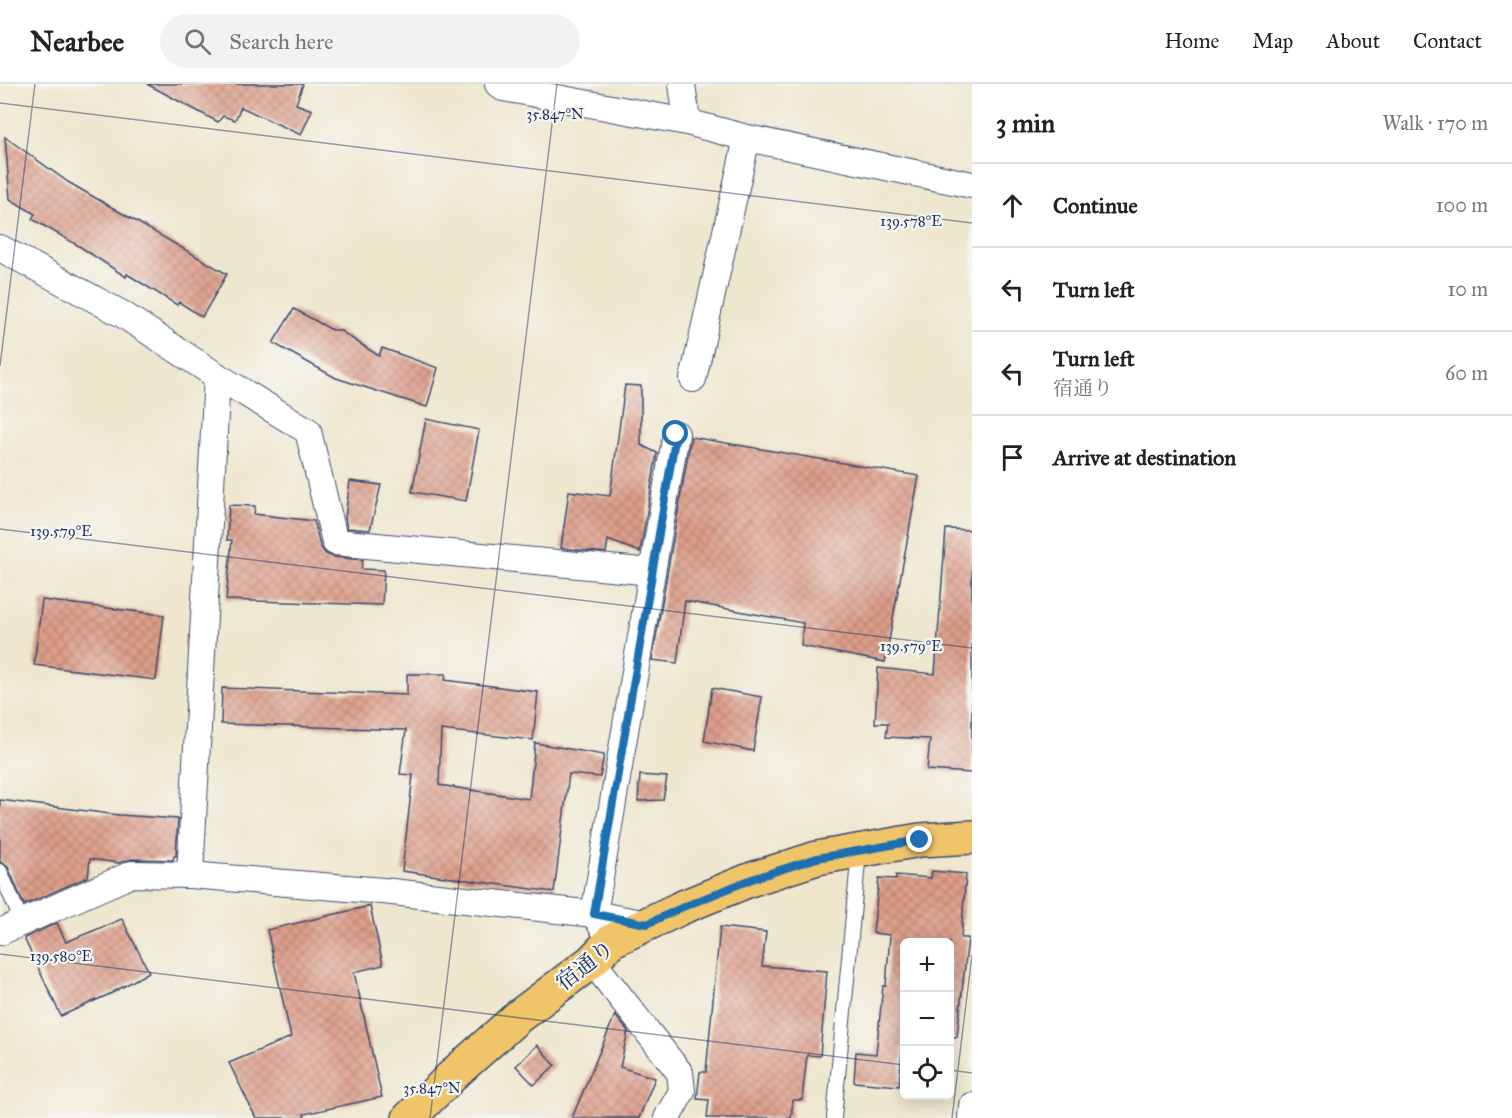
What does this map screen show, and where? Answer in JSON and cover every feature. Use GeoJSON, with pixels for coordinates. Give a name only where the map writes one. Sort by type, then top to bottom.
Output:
{"type":"FeatureCollection","features":[{"type":"Feature","properties":{"kind":"main road","name":"宿通り"},"geometry":{"type":"LineString","coordinates":[[410,1118],[457,1071],[519,1016],[602,951],[647,924],[752,879],[817,858],[920,840],[972,837]]}},
{"type":"Feature","properties":{"kind":"street"},"geometry":{"type":"LineString","coordinates":[[498,84],[502,88],[687,122],[747,138],[972,185]]}},
{"type":"Feature","properties":{"kind":"street"},"geometry":{"type":"LineString","coordinates":[[682,84],[687,122]]}},
{"type":"Feature","properties":{"kind":"street"},"geometry":{"type":"LineString","coordinates":[[693,379],[747,138]]}},
{"type":"Feature","properties":{"kind":"street"},"geometry":{"type":"LineString","coordinates":[[0,248],[122,314],[217,376],[309,431],[334,542],[651,572]]}},
{"type":"Feature","properties":{"kind":"street"},"geometry":{"type":"LineString","coordinates":[[190,875],[217,376]]}},
{"type":"Feature","properties":{"kind":"street"},"geometry":{"type":"LineString","coordinates":[[667,1118],[682,1091],[680,1073],[602,951],[594,914],[676,434]]}},
{"type":"Feature","properties":{"kind":"street"},"geometry":{"type":"LineString","coordinates":[[11,927],[132,874],[190,875],[383,891],[594,914],[647,924]]}},
{"type":"Feature","properties":{"kind":"street"},"geometry":{"type":"LineString","coordinates":[[971,1118],[972,1106]]}},
{"type":"Feature","properties":{"kind":"lane"},"geometry":{"type":"LineString","coordinates":[[834,1118],[859,850]]}},
{"type":"Feature","properties":{"kind":"lane"},"geometry":{"type":"LineString","coordinates":[[0,871],[11,927]]}},
{"type":"Feature","properties":{"kind":"building"},"geometry":{"type":"Polygon","coordinates":[[[147,84],[303,84],[296,104],[312,110],[301,135],[241,107],[235,120],[223,116],[218,122],[147,84]]]}},
{"type":"Feature","properties":{"kind":"building"},"geometry":{"type":"Polygon","coordinates":[[[5,137],[68,182],[227,274],[202,317],[179,302],[177,305],[127,274],[126,277],[32,219],[35,214],[10,199],[5,137]]]}},
{"type":"Feature","properties":{"kind":"building"},"geometry":{"type":"Polygon","coordinates":[[[294,309],[332,330],[339,330],[379,356],[382,348],[438,368],[427,407],[336,378],[273,343],[294,309]]]}},
{"type":"Feature","properties":{"kind":"building"},"geometry":{"type":"Polygon","coordinates":[[[625,385],[641,386],[641,445],[657,453],[640,552],[608,540],[606,553],[561,548],[569,491],[610,496],[625,385]]]}},
{"type":"Feature","properties":{"kind":"building"},"geometry":{"type":"Polygon","coordinates":[[[426,419],[479,430],[466,501],[412,492],[426,419]]]}},
{"type":"Feature","properties":{"kind":"building"},"geometry":{"type":"Polygon","coordinates":[[[691,437],[919,476],[885,662],[801,646],[803,623],[685,601],[677,663],[652,660],[691,437]]]}},
{"type":"Feature","properties":{"kind":"building"},"geometry":{"type":"Polygon","coordinates":[[[350,481],[381,485],[370,530],[347,528],[345,518],[350,481]]]}},
{"type":"Feature","properties":{"kind":"building"},"geometry":{"type":"Polygon","coordinates":[[[229,505],[255,506],[254,514],[314,521],[320,546],[326,554],[363,560],[361,569],[384,570],[382,605],[226,600],[232,540],[227,540],[229,505]]]}},
{"type":"Feature","properties":{"kind":"building"},"geometry":{"type":"Polygon","coordinates":[[[946,529],[972,530],[972,773],[927,770],[930,739],[886,737],[888,723],[875,723],[878,668],[935,674],[946,529]]]}},
{"type":"Feature","properties":{"kind":"building"},"geometry":{"type":"Polygon","coordinates":[[[42,600],[164,615],[156,680],[34,665],[42,600]]]}},
{"type":"Feature","properties":{"kind":"building"},"geometry":{"type":"Polygon","coordinates":[[[407,674],[446,674],[445,680],[538,692],[533,740],[441,730],[439,785],[529,799],[535,743],[604,755],[600,777],[569,774],[554,892],[402,871],[413,775],[400,774],[406,730],[221,724],[222,688],[407,695],[407,674]]]}},
{"type":"Feature","properties":{"kind":"building"},"geometry":{"type":"Polygon","coordinates":[[[712,688],[762,697],[753,751],[704,741],[712,688]]]}},
{"type":"Feature","properties":{"kind":"building"},"geometry":{"type":"Polygon","coordinates":[[[640,775],[667,777],[663,800],[638,801],[640,775]]]}},
{"type":"Feature","properties":{"kind":"building"},"geometry":{"type":"Polygon","coordinates":[[[0,800],[119,815],[178,819],[176,856],[173,860],[132,859],[119,863],[90,859],[88,877],[24,905],[8,867],[0,862],[0,800]]]}},
{"type":"Feature","properties":{"kind":"building"},"geometry":{"type":"Polygon","coordinates":[[[932,871],[966,874],[961,938],[968,938],[957,1037],[954,1037],[954,938],[900,938],[899,1086],[854,1082],[856,1052],[876,1054],[883,986],[886,986],[890,935],[873,933],[879,878],[896,879],[896,875],[931,878],[932,871]]]}},
{"type":"Feature","properties":{"kind":"building"},"geometry":{"type":"Polygon","coordinates":[[[370,906],[383,965],[354,972],[382,1097],[304,1114],[305,1118],[256,1118],[229,1063],[291,1037],[267,930],[370,906]]]}},
{"type":"Feature","properties":{"kind":"building"},"geometry":{"type":"Polygon","coordinates":[[[122,919],[149,972],[112,993],[61,1016],[24,938],[57,923],[66,942],[122,919]]]}},
{"type":"Feature","properties":{"kind":"building"},"geometry":{"type":"Polygon","coordinates":[[[720,927],[766,932],[762,966],[827,971],[820,1056],[807,1055],[802,1100],[793,1100],[791,1118],[707,1118],[709,1100],[697,1099],[700,1072],[706,1072],[720,927]]]}},
{"type":"Feature","properties":{"kind":"building"},"geometry":{"type":"Polygon","coordinates":[[[615,1015],[628,1031],[620,1067],[655,1078],[639,1118],[572,1118],[615,1015]]]}},
{"type":"Feature","properties":{"kind":"building"},"geometry":{"type":"Polygon","coordinates":[[[537,1045],[555,1065],[534,1085],[516,1066],[537,1045]]]}},
{"type":"Feature","properties":{"kind":"route"},"geometry":{"type":"LineString","coordinates":[[676,434],[594,914],[647,924],[752,879],[817,858],[920,840]]}}]}
